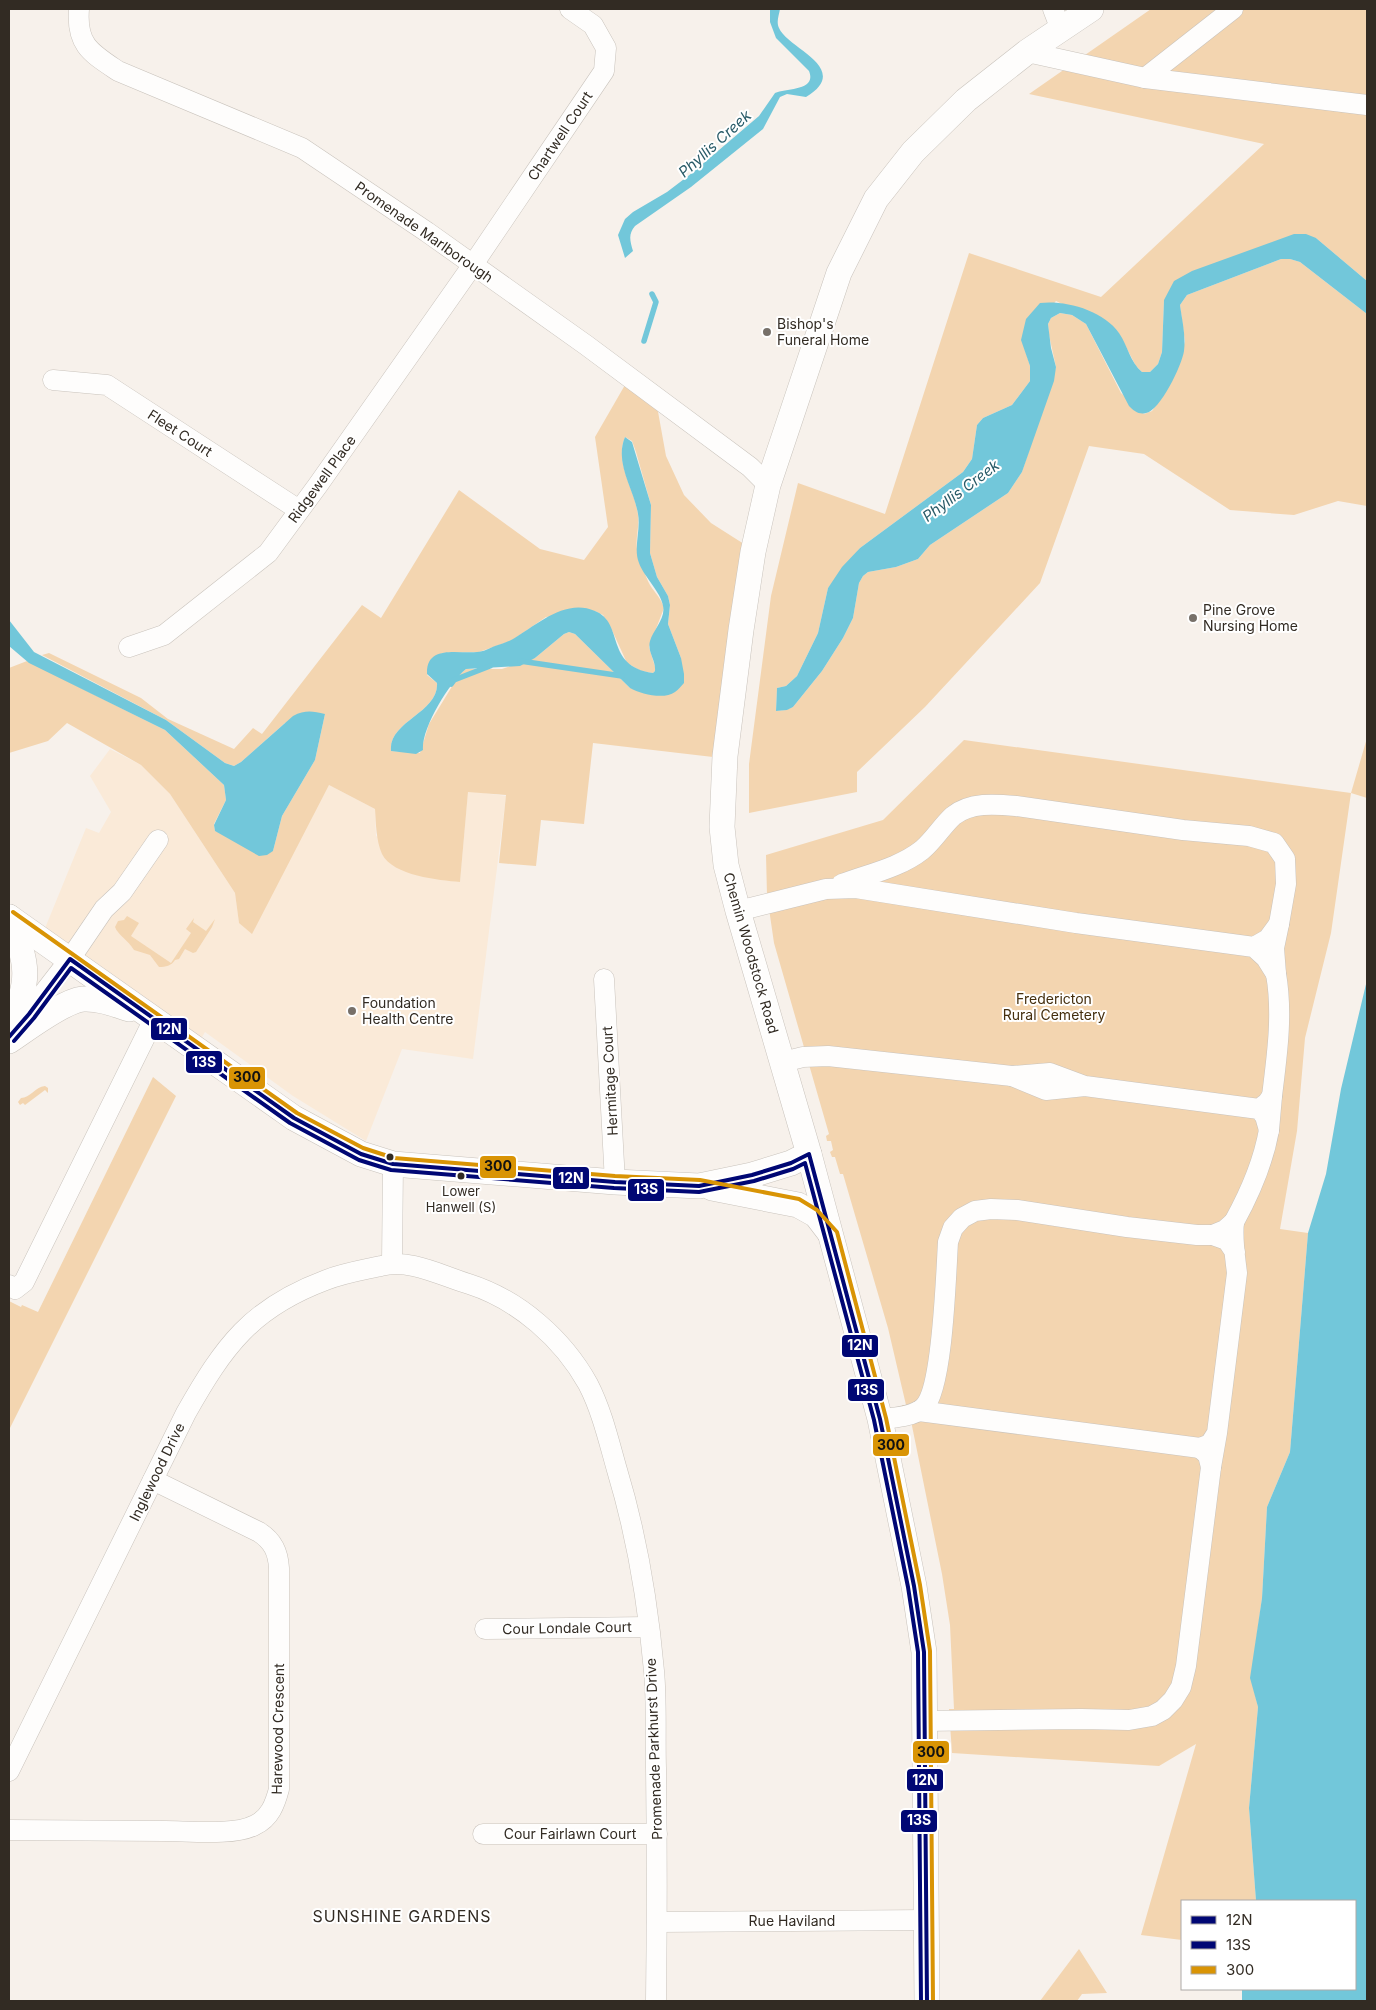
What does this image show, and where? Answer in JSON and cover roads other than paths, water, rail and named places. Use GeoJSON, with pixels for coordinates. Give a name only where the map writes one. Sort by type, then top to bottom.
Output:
{"type":"FeatureCollection","features":[{"type":"Feature","properties":{"kind":"main road","name":"Chemin Woodstock Road"},"geometry":{"type":"LineString","coordinates":[[927,2001],[924,1652],[914,1586],[880,1419],[809,1154],[726,865],[722,827],[725,756],[742,620],[753,552],[768,485],[839,273],[876,199],[913,152],[966,100],[1027,52],[1057,19],[1091,9]]}},
{"type":"Feature","properties":{"kind":"main road"},"geometry":{"type":"LineString","coordinates":[[9,917],[294,1118],[361,1154],[393,1164],[615,1182],[699,1186],[798,1205],[816,1215],[831,1234]]}},
{"type":"Feature","properties":{"kind":"main road"},"geometry":{"type":"LineString","coordinates":[[9,917],[23,951],[25,979],[23,992],[9,1028]]}},
{"type":"Feature","properties":{"kind":"main road"},"geometry":{"type":"LineString","coordinates":[[9,1042],[62,1007],[83,999],[103,1001],[150,1016]]}},
{"type":"Feature","properties":{"kind":"main road"},"geometry":{"type":"LineString","coordinates":[[699,1186],[752,1175],[790,1163],[809,1154]]}},
{"type":"Feature","properties":{"kind":"street","name":"Promenade Marlborough"},"geometry":{"type":"LineString","coordinates":[[79,9],[78,18],[82,40],[96,56],[118,71],[302,148],[427,232],[655,396],[750,467],[768,485]]}},
{"type":"Feature","properties":{"kind":"street","name":"Chartwell Court"},"geometry":{"type":"LineString","coordinates":[[472,266],[604,71],[606,48],[593,24],[570,9]]}},
{"type":"Feature","properties":{"kind":"street"},"geometry":{"type":"LineString","coordinates":[[1145,78],[1233,9]]}},
{"type":"Feature","properties":{"kind":"street"},"geometry":{"type":"LineString","coordinates":[[1027,52],[1145,78],[1367,105]]}},
{"type":"Feature","properties":{"kind":"street","name":"Ridgewell Place"},"geometry":{"type":"LineString","coordinates":[[129,646],[164,634],[268,553],[472,266]]}},
{"type":"Feature","properties":{"kind":"street","name":"Fleet Court"},"geometry":{"type":"LineString","coordinates":[[53,380],[107,384],[299,510]]}},
{"type":"Feature","properties":{"kind":"street"},"geometry":{"type":"LineString","coordinates":[[738,911],[826,889],[897,866],[922,850],[954,815],[970,807],[989,804],[1016,806],[1183,830],[1250,836],[1274,843],[1285,859],[1286,884],[1274,948],[1280,998],[1278,1050],[1265,1103],[1265,1116],[1269,1130],[1260,1167],[1250,1194],[1234,1222],[1225,1230],[1213,1235]]}},
{"type":"Feature","properties":{"kind":"street"},"geometry":{"type":"LineString","coordinates":[[9,1038],[70,959],[104,909],[122,892],[158,840]]}},
{"type":"Feature","properties":{"kind":"street"},"geometry":{"type":"LineString","coordinates":[[885,869],[892,870],[898,878],[897,885],[885,892]]}},
{"type":"Feature","properties":{"kind":"street"},"geometry":{"type":"LineString","coordinates":[[826,889],[856,888],[949,904],[1254,947],[1266,958],[1276,974]]}},
{"type":"Feature","properties":{"kind":"street"},"geometry":{"type":"LineString","coordinates":[[1254,947],[1268,939],[1279,924]]}},
{"type":"Feature","properties":{"kind":"street","name":"Hermitage Court"},"geometry":{"type":"LineString","coordinates":[[604,979],[615,1182]]}},
{"type":"Feature","properties":{"kind":"street"},"geometry":{"type":"LineString","coordinates":[[9,1285],[15,1289],[24,1282],[150,1016]]}},
{"type":"Feature","properties":{"kind":"street"},"geometry":{"type":"LineString","coordinates":[[783,1062],[803,1057],[828,1056],[1012,1076],[1050,1074],[1085,1086],[1265,1103]]}},
{"type":"Feature","properties":{"kind":"street"},"geometry":{"type":"LineString","coordinates":[[392,1263],[393,1164]]}},
{"type":"Feature","properties":{"kind":"street"},"geometry":{"type":"LineString","coordinates":[[929,1408],[941,1339],[948,1242],[953,1228],[962,1218],[975,1211],[1017,1210],[1128,1227],[1213,1235],[1227,1240],[1235,1252]]}},
{"type":"Feature","properties":{"kind":"street"},"geometry":{"type":"LineString","coordinates":[[924,1721],[1129,1720],[1152,1716],[1163,1710],[1173,1700],[1181,1687],[1186,1666],[1217,1433],[1237,1273],[1232,1237],[1234,1222]]}},
{"type":"Feature","properties":{"kind":"street","name":"Inglewood Drive"},"geometry":{"type":"LineString","coordinates":[[9,1771],[186,1413],[214,1366],[234,1340],[252,1322],[288,1296],[329,1279],[392,1263]]}},
{"type":"Feature","properties":{"kind":"street","name":"Promenade Parkhurst Drive"},"geometry":{"type":"LineString","coordinates":[[392,1263],[423,1270],[474,1286],[508,1303],[540,1324],[564,1349],[588,1386],[597,1408],[624,1495],[640,1563],[654,1673],[657,1834],[656,2001]]}},
{"type":"Feature","properties":{"kind":"street"},"geometry":{"type":"LineString","coordinates":[[880,1419],[929,1408],[1200,1448],[1210,1444],[1217,1433]]}},
{"type":"Feature","properties":{"kind":"street"},"geometry":{"type":"LineString","coordinates":[[1200,1448],[1208,1455],[1211,1467]]}},
{"type":"Feature","properties":{"kind":"street","name":"Harewood Crescent"},"geometry":{"type":"LineString","coordinates":[[9,1830],[205,1832],[244,1830],[264,1821],[276,1801],[279,1789],[280,1568],[276,1551],[268,1537],[153,1480]]}},
{"type":"Feature","properties":{"kind":"street","name":"Cour Londale Court"},"geometry":{"type":"LineString","coordinates":[[485,1629],[648,1627]]}},
{"type":"Feature","properties":{"kind":"street","name":"Cour Fairlawn Court"},"geometry":{"type":"LineString","coordinates":[[483,1834],[657,1834]]}},
{"type":"Feature","properties":{"kind":"street","name":"Rue Haviland"},"geometry":{"type":"LineString","coordinates":[[657,1922],[927,1920]]}},
{"type":"Feature","properties":{"kind":"water"},"geometry":{"type":"Polygon","coordinates":[[[770,9],[780,9],[779,28],[785,36],[814,59],[820,68],[823,77],[819,87],[806,97],[787,94],[780,97],[763,129],[691,187],[635,226],[630,238],[633,251],[625,258],[618,235],[625,219],[633,212],[667,192],[692,173],[759,116],[775,93],[800,88],[809,82],[809,71],[776,38],[770,22],[770,9]]]}},
{"type":"Feature","properties":{"kind":"water"},"geometry":{"type":"Polygon","coordinates":[[[1294,234],[1306,234],[1316,238],[1367,281],[1367,314],[1300,262],[1290,259],[1281,259],[1187,295],[1180,305],[1184,328],[1184,351],[1182,358],[1164,396],[1152,410],[1146,413],[1137,412],[1129,406],[1086,324],[1072,315],[1060,313],[1051,318],[1048,324],[1056,367],[1054,381],[1022,472],[1008,493],[930,545],[918,559],[896,567],[868,572],[863,576],[859,583],[853,618],[822,671],[793,707],[787,710],[776,711],[777,688],[786,686],[797,676],[818,633],[828,588],[842,567],[860,548],[963,472],[972,459],[977,425],[983,418],[1012,405],[1030,381],[1030,366],[1021,340],[1026,319],[1040,303],[1050,302],[1072,305],[1103,318],[1119,333],[1138,368],[1142,372],[1150,372],[1158,364],[1162,352],[1164,300],[1174,281],[1192,271],[1294,234]]]}},
{"type":"Feature","properties":{"kind":"water"},"geometry":{"type":"Polygon","coordinates":[[[625,437],[632,442],[651,505],[650,553],[657,577],[668,596],[670,605],[668,624],[681,658],[684,683],[675,692],[665,696],[646,694],[630,688],[575,634],[569,632],[535,658],[520,666],[466,669],[444,695],[437,707],[426,730],[423,750],[416,754],[391,751],[392,741],[397,732],[423,710],[435,693],[437,683],[427,674],[428,665],[432,658],[437,654],[444,653],[484,651],[511,640],[562,610],[584,608],[595,611],[604,617],[610,625],[621,653],[627,662],[638,669],[653,673],[655,671],[649,645],[663,615],[663,606],[659,595],[641,568],[637,557],[638,514],[623,466],[622,447],[625,437]]]}},
{"type":"Feature","properties":{"kind":"water"},"geometry":{"type":"Polygon","coordinates":[[[9,620],[34,652],[166,720],[225,763],[234,766],[293,716],[309,712],[325,714],[315,760],[282,816],[273,851],[267,855],[259,856],[215,831],[214,825],[226,800],[224,785],[165,730],[29,663],[9,646],[9,620]]]}},
{"type":"Feature","properties":{"kind":"water"},"geometry":{"type":"Polygon","coordinates":[[[1367,980],[1367,2001],[1242,2001],[1242,1990],[1356,1990],[1356,1900],[1256,1900],[1249,1808],[1258,1707],[1250,1678],[1262,1598],[1267,1507],[1290,1452],[1308,1233],[1326,1174],[1341,1089],[1367,980]]]}},
{"type":"Feature","properties":{"kind":"waterway","name":"Phyllis Creek"},"geometry":{"type":"LineString","coordinates":[[644,341],[656,302],[652,294]]}},
{"type":"Feature","properties":{"kind":"waterway"},"geometry":{"type":"LineString","coordinates":[[520,661],[622,676]]}},
{"type":"Feature","properties":{"kind":"waterway"},"geometry":{"type":"LineString","coordinates":[[451,684],[454,680],[490,666]]}},
{"type":"Feature","properties":{"kind":"place","name":"Bishop's Funeral Home"},"geometry":{"type":"Point","coordinates":[767,332]}},
{"type":"Feature","properties":{"kind":"place","name":"Pine Grove Nursing Home"},"geometry":{"type":"Point","coordinates":[1193,618]}},
{"type":"Feature","properties":{"kind":"place","name":"Foundation Health Centre"},"geometry":{"type":"Point","coordinates":[352,1011]}},
{"type":"Feature","properties":{"kind":"place","name":"Lower Hanwell (S)"},"geometry":{"type":"Point","coordinates":[461,1176]}},
{"type":"Feature","properties":{"kind":"district","name":"SUNSHINE GARDENS"},"geometry":{"type":"Point","coordinates":[402,1916]}},
{"type":"Feature","properties":{"kind":"park label","name":"Fredericton Rural Cemetery"},"geometry":{"type":"Point","coordinates":[1054,1008]}}]}
